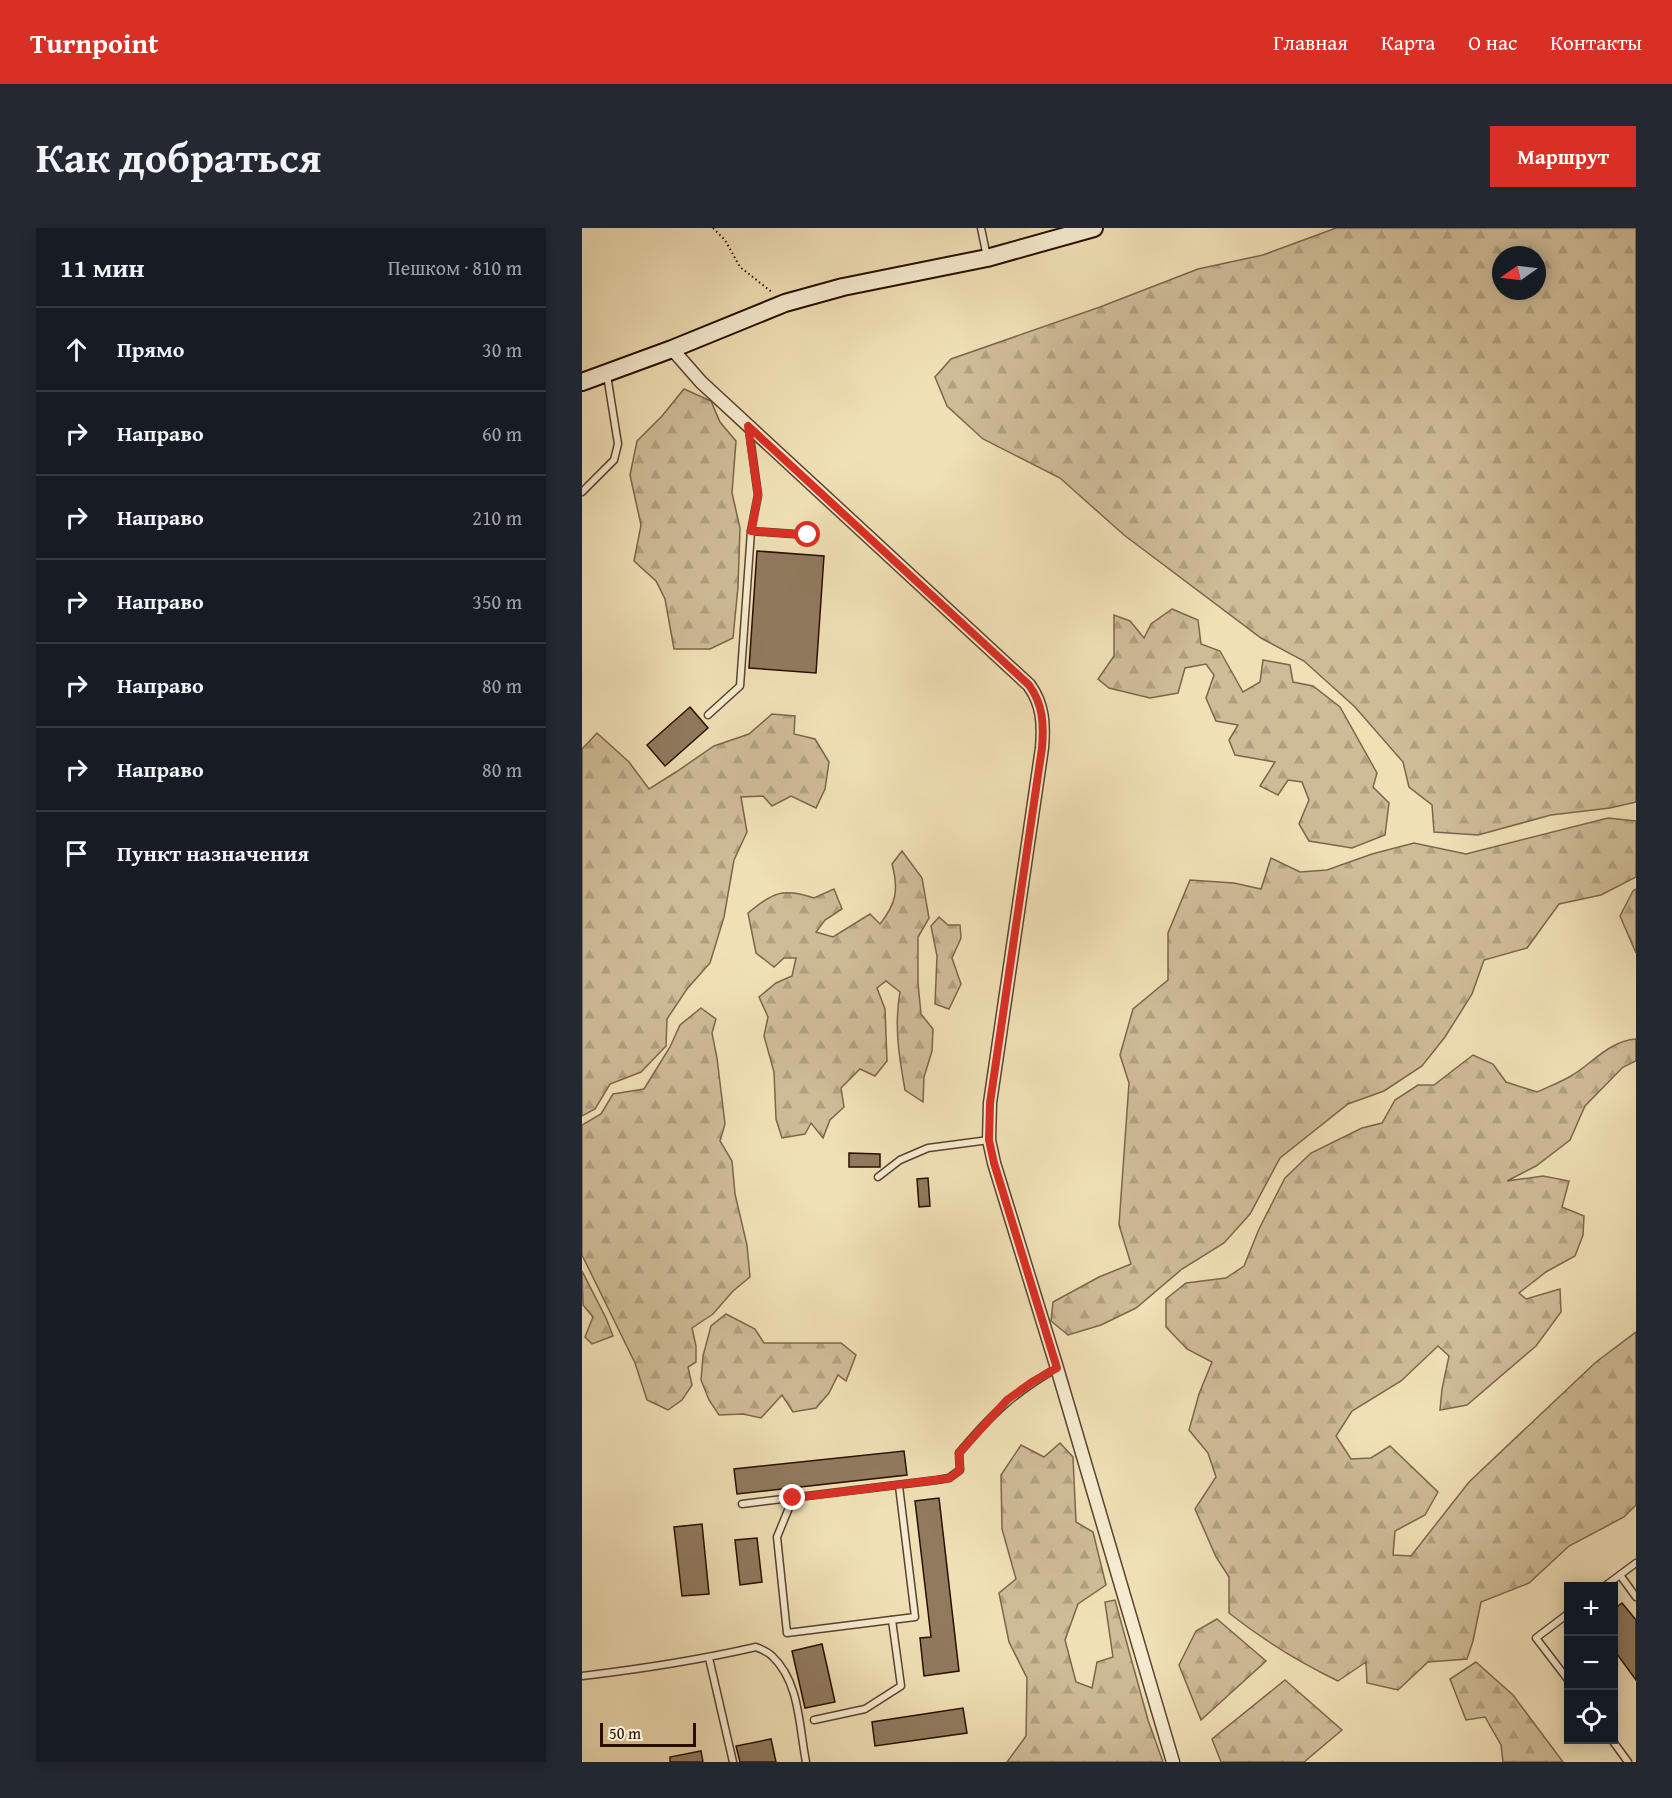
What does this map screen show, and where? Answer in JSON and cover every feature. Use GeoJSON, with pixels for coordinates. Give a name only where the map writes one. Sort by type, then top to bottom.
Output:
{"type":"FeatureCollection","features":[{"type":"Feature","properties":{"kind":"street"},"geometry":{"type":"LineString","coordinates":[[582,382],[672,349],[785,303],[843,287],[987,258],[1094,228]]}},
{"type":"Feature","properties":{"kind":"street"},"geometry":{"type":"LineString","coordinates":[[672,349],[701,382],[1029,685],[1041,706],[1042,748],[990,1103],[989,1140],[1173,1762]]}},
{"type":"Feature","properties":{"kind":"lane"},"geometry":{"type":"LineString","coordinates":[[981,228],[987,258]]}},
{"type":"Feature","properties":{"kind":"lane"},"geometry":{"type":"LineString","coordinates":[[582,492],[614,460],[617,454],[618,444],[607,373]]}},
{"type":"Feature","properties":{"kind":"lane"},"geometry":{"type":"LineString","coordinates":[[708,715],[740,686],[751,531],[758,495],[748,426]]}},
{"type":"Feature","properties":{"kind":"lane"},"geometry":{"type":"LineString","coordinates":[[751,531],[808,535]]}},
{"type":"Feature","properties":{"kind":"lane"},"geometry":{"type":"LineString","coordinates":[[878,1177],[900,1160],[928,1148],[989,1140]]}},
{"type":"Feature","properties":{"kind":"lane"},"geometry":{"type":"LineString","coordinates":[[742,1504],[950,1478],[960,1470],[959,1453],[1000,1407],[1032,1382],[1057,1368]]}},
{"type":"Feature","properties":{"kind":"lane"},"geometry":{"type":"LineString","coordinates":[[793,1498],[777,1537],[788,1633],[915,1617],[899,1486]]}},
{"type":"Feature","properties":{"kind":"lane"},"geometry":{"type":"LineString","coordinates":[[1611,1582],[1636,1563]]}},
{"type":"Feature","properties":{"kind":"lane"},"geometry":{"type":"LineString","coordinates":[[1620,1575],[1636,1597]]}},
{"type":"Feature","properties":{"kind":"lane"},"geometry":{"type":"LineString","coordinates":[[1564,1617],[1536,1638],[1564,1674]]}},
{"type":"Feature","properties":{"kind":"lane"},"geometry":{"type":"LineString","coordinates":[[814,1720],[865,1709],[901,1686],[892,1620]]}},
{"type":"Feature","properties":{"kind":"lane"},"geometry":{"type":"LineString","coordinates":[[582,1676],[709,1658],[756,1647],[771,1654],[788,1676],[798,1710],[806,1762]]}},
{"type":"Feature","properties":{"kind":"lane"},"geometry":{"type":"LineString","coordinates":[[709,1658],[733,1762]]}},
{"type":"Feature","properties":{"kind":"lane"},"geometry":{"type":"LineString","coordinates":[[1615,1744],[1628,1762]]}},
{"type":"Feature","properties":{"kind":"path"},"geometry":{"type":"LineString","coordinates":[[713,228],[725,240],[740,267],[785,303]]}},
{"type":"Feature","properties":{"kind":"green space"},"geometry":{"type":"Polygon","coordinates":[[[1336,228],[1636,228],[1636,802],[1610,808],[1551,815],[1478,835],[1434,832],[1432,805],[1409,787],[1403,762],[1355,707],[1304,661],[1261,638],[1124,535],[1060,478],[983,439],[947,406],[935,377],[951,359],[1100,307],[1198,269],[1263,255],[1336,228]]]}},
{"type":"Feature","properties":{"kind":"green space"},"geometry":{"type":"Polygon","coordinates":[[[684,389],[711,401],[720,422],[736,441],[732,493],[740,528],[733,638],[710,649],[674,649],[665,599],[656,581],[634,561],[641,525],[630,475],[637,441],[684,389]]]}},
{"type":"Feature","properties":{"kind":"green space"},"geometry":{"type":"Polygon","coordinates":[[[1172,609],[1198,620],[1201,644],[1220,651],[1243,692],[1260,682],[1263,660],[1290,665],[1293,682],[1313,686],[1340,707],[1377,773],[1373,787],[1389,803],[1385,835],[1352,848],[1309,841],[1299,824],[1309,800],[1302,782],[1288,780],[1278,795],[1260,786],[1275,762],[1235,755],[1229,740],[1238,725],[1216,721],[1206,698],[1214,675],[1206,664],[1185,668],[1178,693],[1150,698],[1109,688],[1098,679],[1114,656],[1114,615],[1130,621],[1144,638],[1151,624],[1172,609]]]}},
{"type":"Feature","properties":{"kind":"green space"},"geometry":{"type":"Polygon","coordinates":[[[772,714],[795,716],[794,734],[815,739],[829,762],[825,789],[816,808],[791,796],[772,806],[763,796],[741,797],[747,832],[734,860],[724,917],[710,963],[687,989],[667,1019],[666,1046],[641,1072],[610,1084],[595,1109],[582,1116],[582,749],[597,733],[629,762],[649,789],[714,746],[749,734],[772,714]]]}},
{"type":"Feature","properties":{"kind":"green space"},"geometry":{"type":"Polygon","coordinates":[[[1608,818],[1636,821],[1636,877],[1601,895],[1559,904],[1527,948],[1484,960],[1472,994],[1445,1037],[1422,1066],[1384,1091],[1348,1104],[1280,1158],[1250,1214],[1224,1243],[1182,1269],[1136,1308],[1101,1325],[1068,1335],[1051,1321],[1053,1302],[1099,1277],[1131,1264],[1119,1225],[1129,1083],[1120,1055],[1133,1009],[1168,980],[1168,933],[1190,880],[1234,883],[1261,889],[1271,858],[1300,872],[1327,870],[1372,854],[1414,843],[1466,854],[1608,818]]]}},
{"type":"Feature","properties":{"kind":"green space"},"geometry":{"type":"Polygon","coordinates":[[[902,851],[922,878],[929,918],[918,937],[921,1014],[933,1029],[932,1051],[924,1077],[923,1102],[905,1090],[897,1029],[900,992],[886,981],[877,988],[885,1009],[887,1061],[875,1076],[860,1069],[841,1088],[844,1107],[830,1120],[823,1138],[811,1123],[805,1134],[782,1138],[776,1119],[774,1072],[764,1036],[768,1017],[759,997],[776,983],[792,976],[796,958],[784,958],[774,967],[756,953],[748,913],[778,894],[794,893],[814,898],[834,889],[842,909],[825,920],[816,932],[833,937],[870,914],[880,924],[893,903],[895,882],[892,864],[902,851]]]}},
{"type":"Feature","properties":{"kind":"green space"},"geometry":{"type":"Polygon","coordinates":[[[1636,889],[1636,953],[1620,916],[1636,889]]]}},
{"type":"Feature","properties":{"kind":"green space"},"geometry":{"type":"Polygon","coordinates":[[[939,917],[948,925],[960,925],[961,938],[952,958],[961,984],[949,1009],[935,1004],[937,956],[931,926],[939,917]]]}},
{"type":"Feature","properties":{"kind":"green space"},"geometry":{"type":"Polygon","coordinates":[[[701,1008],[716,1019],[712,1033],[725,1124],[720,1141],[732,1161],[735,1194],[747,1245],[750,1277],[733,1291],[713,1314],[692,1328],[696,1346],[696,1362],[688,1367],[692,1385],[682,1400],[668,1410],[647,1400],[635,1363],[582,1255],[582,1125],[601,1114],[613,1094],[644,1089],[670,1047],[680,1025],[701,1008]]]}},
{"type":"Feature","properties":{"kind":"green space"},"geometry":{"type":"Polygon","coordinates":[[[1636,1039],[1636,1061],[1623,1067],[1585,1106],[1570,1140],[1536,1166],[1507,1181],[1543,1176],[1569,1181],[1562,1207],[1584,1216],[1583,1235],[1575,1256],[1546,1272],[1519,1293],[1526,1299],[1560,1289],[1561,1312],[1536,1346],[1467,1405],[1440,1410],[1449,1356],[1438,1346],[1401,1381],[1352,1411],[1336,1436],[1351,1459],[1371,1458],[1390,1446],[1438,1492],[1425,1515],[1395,1531],[1393,1555],[1411,1556],[1469,1482],[1596,1362],[1636,1332],[1636,1505],[1624,1517],[1569,1546],[1529,1583],[1481,1602],[1467,1659],[1428,1662],[1398,1690],[1367,1683],[1366,1662],[1338,1681],[1282,1650],[1229,1613],[1229,1577],[1216,1557],[1195,1509],[1216,1477],[1208,1453],[1189,1430],[1199,1394],[1212,1362],[1187,1349],[1166,1327],[1166,1299],[1186,1283],[1226,1278],[1244,1266],[1259,1229],[1285,1178],[1311,1153],[1362,1128],[1382,1123],[1395,1100],[1418,1085],[1434,1085],[1473,1055],[1493,1064],[1506,1082],[1537,1092],[1571,1076],[1609,1048],[1636,1039]]]}},
{"type":"Feature","properties":{"kind":"green space"},"geometry":{"type":"Polygon","coordinates":[[[582,1271],[613,1336],[592,1344],[585,1337],[593,1317],[583,1305],[582,1271]]]}},
{"type":"Feature","properties":{"kind":"green space"},"geometry":{"type":"Polygon","coordinates":[[[726,1314],[755,1329],[764,1343],[841,1343],[856,1355],[846,1381],[838,1375],[829,1393],[816,1408],[793,1412],[782,1395],[761,1418],[743,1414],[719,1415],[709,1400],[701,1380],[703,1356],[711,1326],[726,1314]]]}},
{"type":"Feature","properties":{"kind":"green space"},"geometry":{"type":"Polygon","coordinates":[[[1060,1443],[1073,1457],[1076,1522],[1093,1532],[1106,1585],[1078,1604],[1065,1640],[1076,1682],[1092,1688],[1097,1662],[1113,1657],[1105,1602],[1115,1600],[1148,1720],[1163,1762],[1007,1762],[1026,1736],[1027,1678],[1009,1642],[999,1593],[1016,1579],[1002,1529],[1001,1475],[1021,1445],[1044,1457],[1060,1443]]]}},
{"type":"Feature","properties":{"kind":"green space"},"geometry":{"type":"Polygon","coordinates":[[[1217,1619],[1266,1661],[1201,1720],[1179,1665],[1196,1631],[1217,1619]]]}},
{"type":"Feature","properties":{"kind":"green space"},"geometry":{"type":"Polygon","coordinates":[[[1476,1662],[1513,1695],[1563,1762],[1503,1762],[1501,1745],[1485,1717],[1466,1720],[1450,1679],[1476,1662]]]}},
{"type":"Feature","properties":{"kind":"green space"},"geometry":{"type":"Polygon","coordinates":[[[1285,1680],[1342,1730],[1304,1762],[1221,1762],[1212,1739],[1285,1680]]]}},
{"type":"Feature","properties":{"kind":"building"},"geometry":{"type":"Polygon","coordinates":[[[757,551],[824,556],[816,673],[749,668],[757,551]]]}},
{"type":"Feature","properties":{"kind":"building"},"geometry":{"type":"Polygon","coordinates":[[[690,707],[708,728],[665,766],[647,745],[690,707]]]}},
{"type":"Feature","properties":{"kind":"building"},"geometry":{"type":"Polygon","coordinates":[[[849,1153],[880,1154],[880,1167],[849,1167],[849,1153]]]}},
{"type":"Feature","properties":{"kind":"building"},"geometry":{"type":"Polygon","coordinates":[[[928,1178],[930,1206],[919,1207],[917,1179],[928,1178]]]}},
{"type":"Feature","properties":{"kind":"building"},"geometry":{"type":"Polygon","coordinates":[[[904,1451],[907,1475],[737,1494],[734,1469],[904,1451]]]}},
{"type":"Feature","properties":{"kind":"building"},"geometry":{"type":"Polygon","coordinates":[[[939,1498],[959,1671],[924,1676],[920,1638],[931,1637],[915,1501],[939,1498]]]}},
{"type":"Feature","properties":{"kind":"building"},"geometry":{"type":"Polygon","coordinates":[[[702,1524],[709,1594],[682,1596],[674,1527],[702,1524]]]}},
{"type":"Feature","properties":{"kind":"building"},"geometry":{"type":"Polygon","coordinates":[[[757,1538],[762,1582],[740,1585],[735,1540],[757,1538]]]}},
{"type":"Feature","properties":{"kind":"building"},"geometry":{"type":"Polygon","coordinates":[[[1622,1603],[1636,1620],[1636,1680],[1618,1655],[1618,1606],[1622,1603]]]}},
{"type":"Feature","properties":{"kind":"building"},"geometry":{"type":"Polygon","coordinates":[[[822,1644],[835,1702],[805,1708],[792,1651],[822,1644]]]}},
{"type":"Feature","properties":{"kind":"building"},"geometry":{"type":"Polygon","coordinates":[[[963,1708],[967,1733],[875,1746],[872,1722],[963,1708]]]}},
{"type":"Feature","properties":{"kind":"building"},"geometry":{"type":"Polygon","coordinates":[[[771,1739],[776,1762],[740,1762],[736,1746],[771,1739]]]}},
{"type":"Feature","properties":{"kind":"building"},"geometry":{"type":"Polygon","coordinates":[[[701,1751],[703,1762],[670,1762],[670,1757],[701,1751]]]}},
{"type":"Feature","properties":{"kind":"route"},"geometry":{"type":"LineString","coordinates":[[793,1498],[950,1478],[960,1470],[959,1453],[1007,1400],[1057,1368],[989,1140],[990,1103],[1042,748],[1041,706],[1029,685],[748,426],[758,495],[751,531],[808,535]]}}]}
